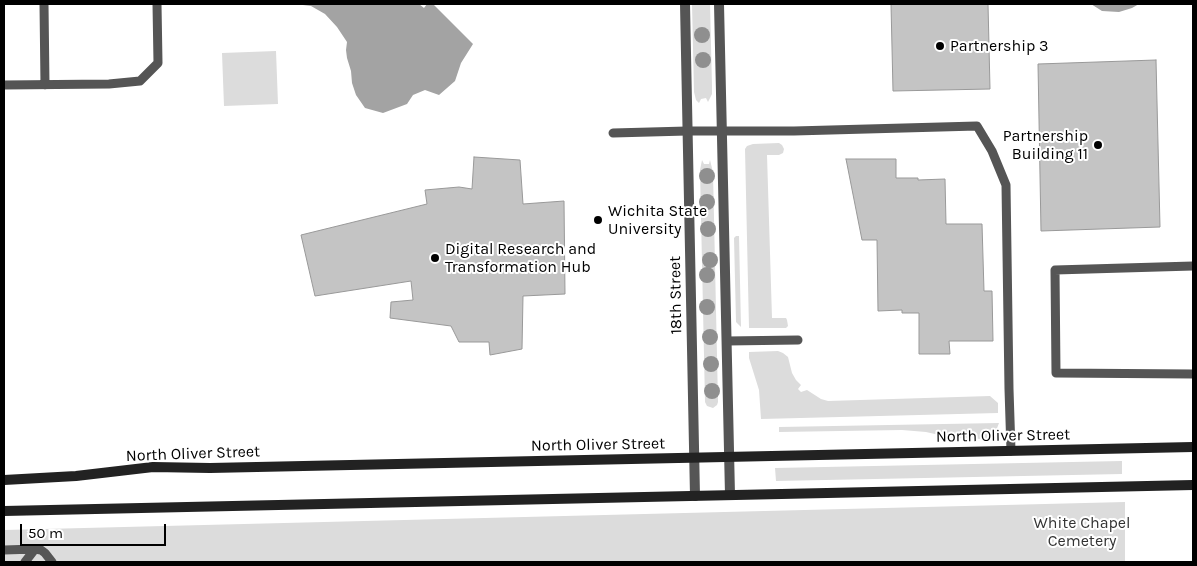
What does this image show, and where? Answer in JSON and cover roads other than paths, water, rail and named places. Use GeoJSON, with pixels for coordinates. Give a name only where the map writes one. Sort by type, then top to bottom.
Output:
{"type":"FeatureCollection","features":[{"type":"Feature","properties":{"kind":"main road","name":"North Oliver Street"},"geometry":{"type":"LineString","coordinates":[[4,480],[76,476],[153,467],[220,468],[1193,447]]}},
{"type":"Feature","properties":{"kind":"main road"},"geometry":{"type":"LineString","coordinates":[[4,511],[1193,485]]}},
{"type":"Feature","properties":{"kind":"street","name":"18th Street"},"geometry":{"type":"LineString","coordinates":[[684,4],[695,496]]}},
{"type":"Feature","properties":{"kind":"street"},"geometry":{"type":"LineString","coordinates":[[719,4],[730,495]]}},
{"type":"Feature","properties":{"kind":"lane"},"geometry":{"type":"LineString","coordinates":[[44,4],[45,85]]}},
{"type":"Feature","properties":{"kind":"lane"},"geometry":{"type":"LineString","coordinates":[[4,85],[109,84],[140,81],[158,63],[157,4]]}},
{"type":"Feature","properties":{"kind":"lane"},"geometry":{"type":"LineString","coordinates":[[613,133],[977,126],[992,151],[1006,185],[1009,389],[1012,451]]}},
{"type":"Feature","properties":{"kind":"lane"},"geometry":{"type":"LineString","coordinates":[[1193,266],[1055,270],[1056,373],[1193,374]]}},
{"type":"Feature","properties":{"kind":"lane"},"geometry":{"type":"LineString","coordinates":[[727,341],[798,340]]}},
{"type":"Feature","properties":{"kind":"lane"},"geometry":{"type":"LineString","coordinates":[[24,562],[35,549]]}},
{"type":"Feature","properties":{"kind":"lane"},"geometry":{"type":"LineString","coordinates":[[4,550],[41,550],[52,562]]}},
{"type":"Feature","properties":{"kind":"place","name":"Partnership 3"},"geometry":{"type":"Point","coordinates":[940,46]}},
{"type":"Feature","properties":{"kind":"place","name":"Partnership Building 11"},"geometry":{"type":"Point","coordinates":[1098,145]}},
{"type":"Feature","properties":{"kind":"place","name":"Wichita State University"},"geometry":{"type":"Point","coordinates":[598,220]}},
{"type":"Feature","properties":{"kind":"place","name":"Digital Research and Transformation Hub"},"geometry":{"type":"Point","coordinates":[435,258]}},
{"type":"Feature","properties":{"kind":"park label","name":"White Chapel Cemetery"},"geometry":{"type":"Point","coordinates":[1082,532]}}]}
